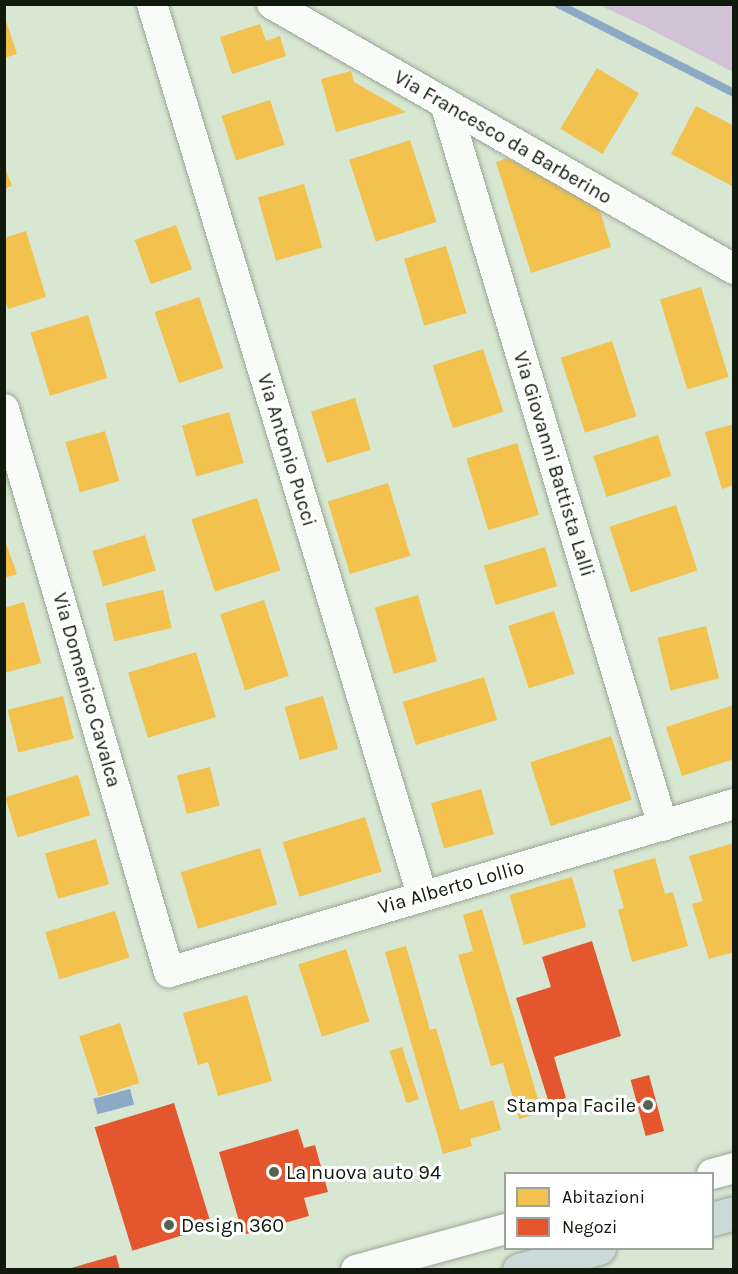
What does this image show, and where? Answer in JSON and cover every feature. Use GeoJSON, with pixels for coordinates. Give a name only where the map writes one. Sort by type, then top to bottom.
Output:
{"type":"FeatureCollection","features":[{"type":"Feature","properties":{"kind":"highway"},"geometry":{"type":"LineString","coordinates":[[714,1218],[734,1213]]}},
{"type":"Feature","properties":{"kind":"highway"},"geometry":{"type":"LineString","coordinates":[[519,1269],[591,1250]]}},
{"type":"Feature","properties":{"kind":"street","name":"Via Antonio Pucci"},"geometry":{"type":"LineString","coordinates":[[153,4],[423,895]]}},
{"type":"Feature","properties":{"kind":"street","name":"Via Francesco da Barberino"},"geometry":{"type":"LineString","coordinates":[[272,4],[734,269]]}},
{"type":"Feature","properties":{"kind":"street","name":"Via Giovanni Battista Lalli"},"geometry":{"type":"LineString","coordinates":[[444,103],[663,825]]}},
{"type":"Feature","properties":{"kind":"street","name":"Via Domenico Cavalca"},"geometry":{"type":"LineString","coordinates":[[4,409],[169,972]]}},
{"type":"Feature","properties":{"kind":"street","name":"Via Alberto Lollio"},"geometry":{"type":"LineString","coordinates":[[169,972],[734,804]]}},
{"type":"Feature","properties":{"kind":"street"},"geometry":{"type":"LineString","coordinates":[[714,1173],[734,1168]]}},
{"type":"Feature","properties":{"kind":"street"},"geometry":{"type":"LineString","coordinates":[[356,1269],[504,1230]]}},
{"type":"Feature","properties":{"kind":"shaded area"},"geometry":{"type":"Polygon","coordinates":[[[599,5],[733,5],[733,72],[644,26],[599,5]]]}},
{"type":"Feature","properties":{"kind":"water"},"geometry":{"type":"Polygon","coordinates":[[[130,1089],[134,1104],[97,1114],[93,1099],[130,1089]]]}},
{"type":"Feature","properties":{"kind":"building: Abitazioni"},"geometry":{"type":"Polygon","coordinates":[[[4,15],[17,54],[4,58],[4,15]]]}},
{"type":"Feature","properties":{"kind":"building: Abitazioni"},"geometry":{"type":"Polygon","coordinates":[[[260,24],[266,41],[280,36],[286,56],[232,74],[220,37],[260,24]]]}},
{"type":"Feature","properties":{"kind":"building: Abitazioni"},"geometry":{"type":"Polygon","coordinates":[[[597,68],[639,93],[602,154],[560,129],[597,68]]]}},
{"type":"Feature","properties":{"kind":"building: Abitazioni"},"geometry":{"type":"Polygon","coordinates":[[[351,71],[354,82],[406,112],[336,132],[321,79],[351,71]]]}},
{"type":"Feature","properties":{"kind":"building: Abitazioni"},"geometry":{"type":"Polygon","coordinates":[[[270,100],[285,145],[236,160],[221,116],[270,100]]]}},
{"type":"Feature","properties":{"kind":"building: Abitazioni"},"geometry":{"type":"Polygon","coordinates":[[[696,106],[734,126],[734,187],[671,154],[696,106]]]}},
{"type":"Feature","properties":{"kind":"building: Abitazioni"},"geometry":{"type":"Polygon","coordinates":[[[410,140],[437,222],[376,242],[349,160],[410,140]]]}},
{"type":"Feature","properties":{"kind":"building: Abitazioni"},"geometry":{"type":"Polygon","coordinates":[[[507,158],[599,208],[611,247],[531,273],[496,162],[507,158]]]}},
{"type":"Feature","properties":{"kind":"building: Abitazioni"},"geometry":{"type":"Polygon","coordinates":[[[4,165],[12,186],[4,189],[4,165]]]}},
{"type":"Feature","properties":{"kind":"building: Abitazioni"},"geometry":{"type":"Polygon","coordinates":[[[304,184],[322,247],[276,261],[258,197],[304,184]]]}},
{"type":"Feature","properties":{"kind":"building: Abitazioni"},"geometry":{"type":"Polygon","coordinates":[[[176,225],[192,269],[151,284],[135,240],[176,225]]]}},
{"type":"Feature","properties":{"kind":"building: Abitazioni"},"geometry":{"type":"Polygon","coordinates":[[[26,231],[46,297],[8,309],[4,296],[4,238],[26,231]]]}},
{"type":"Feature","properties":{"kind":"building: Abitazioni"},"geometry":{"type":"Polygon","coordinates":[[[446,246],[466,313],[424,326],[404,259],[446,246]]]}},
{"type":"Feature","properties":{"kind":"building: Abitazioni"},"geometry":{"type":"Polygon","coordinates":[[[701,287],[728,377],[687,389],[660,300],[701,287]]]}},
{"type":"Feature","properties":{"kind":"building: Abitazioni"},"geometry":{"type":"Polygon","coordinates":[[[199,297],[223,368],[179,383],[155,312],[199,297]]]}},
{"type":"Feature","properties":{"kind":"building: Abitazioni"},"geometry":{"type":"Polygon","coordinates":[[[88,315],[107,378],[50,396],[31,333],[88,315]]]}},
{"type":"Feature","properties":{"kind":"building: Abitazioni"},"geometry":{"type":"Polygon","coordinates":[[[612,341],[636,416],[585,433],[561,358],[612,341]]]}},
{"type":"Feature","properties":{"kind":"building: Abitazioni"},"geometry":{"type":"Polygon","coordinates":[[[483,349],[503,412],[453,428],[433,365],[483,349]]]}},
{"type":"Feature","properties":{"kind":"building: Abitazioni"},"geometry":{"type":"Polygon","coordinates":[[[355,398],[371,450],[327,463],[311,411],[355,398]]]}},
{"type":"Feature","properties":{"kind":"building: Abitazioni"},"geometry":{"type":"Polygon","coordinates":[[[229,412],[244,463],[197,476],[182,426],[229,412]]]}},
{"type":"Feature","properties":{"kind":"building: Abitazioni"},"geometry":{"type":"Polygon","coordinates":[[[734,424],[734,485],[722,489],[705,432],[734,424]]]}},
{"type":"Feature","properties":{"kind":"building: Abitazioni"},"geometry":{"type":"Polygon","coordinates":[[[105,431],[119,481],[80,492],[66,442],[105,431]]]}},
{"type":"Feature","properties":{"kind":"building: Abitazioni"},"geometry":{"type":"Polygon","coordinates":[[[658,435],[671,476],[607,497],[593,456],[658,435]]]}},
{"type":"Feature","properties":{"kind":"building: Abitazioni"},"geometry":{"type":"Polygon","coordinates":[[[517,443],[539,515],[488,530],[466,458],[517,443]]]}},
{"type":"Feature","properties":{"kind":"building: Abitazioni"},"geometry":{"type":"Polygon","coordinates":[[[388,483],[410,556],[350,574],[328,501],[388,483]]]}},
{"type":"Feature","properties":{"kind":"building: Abitazioni"},"geometry":{"type":"Polygon","coordinates":[[[257,498],[280,570],[215,592],[191,519],[257,498]]]}},
{"type":"Feature","properties":{"kind":"building: Abitazioni"},"geometry":{"type":"Polygon","coordinates":[[[676,505],[697,571],[631,592],[609,527],[676,505]]]}},
{"type":"Feature","properties":{"kind":"building: Abitazioni"},"geometry":{"type":"Polygon","coordinates":[[[145,535],[156,570],[103,586],[92,551],[145,535]]]}},
{"type":"Feature","properties":{"kind":"building: Abitazioni"},"geometry":{"type":"Polygon","coordinates":[[[4,538],[17,574],[4,578],[4,538]]]}},
{"type":"Feature","properties":{"kind":"building: Abitazioni"},"geometry":{"type":"Polygon","coordinates":[[[545,547],[557,586],[496,605],[484,566],[545,547]]]}},
{"type":"Feature","properties":{"kind":"building: Abitazioni"},"geometry":{"type":"Polygon","coordinates":[[[163,590],[172,628],[114,641],[106,603],[163,590]]]}},
{"type":"Feature","properties":{"kind":"building: Abitazioni"},"geometry":{"type":"Polygon","coordinates":[[[418,595],[437,661],[394,674],[375,607],[418,595]]]}},
{"type":"Feature","properties":{"kind":"building: Abitazioni"},"geometry":{"type":"Polygon","coordinates":[[[264,600],[289,676],[245,690],[220,614],[264,600]]]}},
{"type":"Feature","properties":{"kind":"building: Abitazioni"},"geometry":{"type":"Polygon","coordinates":[[[24,602],[41,663],[4,673],[4,608],[24,602]]]}},
{"type":"Feature","properties":{"kind":"building: Abitazioni"},"geometry":{"type":"Polygon","coordinates":[[[554,611],[574,674],[529,689],[508,626],[554,611]]]}},
{"type":"Feature","properties":{"kind":"building: Abitazioni"},"geometry":{"type":"Polygon","coordinates":[[[706,626],[719,678],[671,690],[657,638],[706,626]]]}},
{"type":"Feature","properties":{"kind":"building: Abitazioni"},"geometry":{"type":"Polygon","coordinates":[[[196,652],[216,717],[148,738],[128,673],[196,652]]]}},
{"type":"Feature","properties":{"kind":"building: Abitazioni"},"geometry":{"type":"Polygon","coordinates":[[[484,677],[497,720],[416,745],[403,702],[484,677]]]}},
{"type":"Feature","properties":{"kind":"building: Abitazioni"},"geometry":{"type":"Polygon","coordinates":[[[63,696],[74,739],[18,752],[8,710],[63,696]]]}},
{"type":"Feature","properties":{"kind":"building: Abitazioni"},"geometry":{"type":"Polygon","coordinates":[[[323,696],[338,749],[300,760],[285,707],[323,696]]]}},
{"type":"Feature","properties":{"kind":"building: Abitazioni"},"geometry":{"type":"Polygon","coordinates":[[[734,705],[734,759],[682,776],[666,727],[734,705]]]}},
{"type":"Feature","properties":{"kind":"building: Abitazioni"},"geometry":{"type":"Polygon","coordinates":[[[611,736],[632,800],[551,826],[530,762],[611,736]]]}},
{"type":"Feature","properties":{"kind":"building: Abitazioni"},"geometry":{"type":"Polygon","coordinates":[[[210,767],[220,806],[187,814],[177,775],[210,767]]]}},
{"type":"Feature","properties":{"kind":"building: Abitazioni"},"geometry":{"type":"Polygon","coordinates":[[[78,775],[90,815],[18,837],[5,797],[78,775]]]}},
{"type":"Feature","properties":{"kind":"building: Abitazioni"},"geometry":{"type":"Polygon","coordinates":[[[481,789],[494,834],[444,849],[431,803],[481,789]]]}},
{"type":"Feature","properties":{"kind":"building: Abitazioni"},"geometry":{"type":"Polygon","coordinates":[[[365,817],[382,872],[299,897],[283,842],[365,817]]]}},
{"type":"Feature","properties":{"kind":"building: Abitazioni"},"geometry":{"type":"Polygon","coordinates":[[[96,839],[109,884],[58,899],[45,854],[96,839]]]}},
{"type":"Feature","properties":{"kind":"building: Abitazioni"},"geometry":{"type":"Polygon","coordinates":[[[734,843],[734,952],[709,959],[692,904],[703,901],[689,856],[734,843]]]}},
{"type":"Feature","properties":{"kind":"building: Abitazioni"},"geometry":{"type":"Polygon","coordinates":[[[260,848],[277,904],[198,929],[181,872],[260,848]]]}},
{"type":"Feature","properties":{"kind":"building: Abitazioni"},"geometry":{"type":"Polygon","coordinates":[[[655,858],[665,894],[673,892],[688,946],[632,962],[618,910],[624,908],[613,870],[655,858]]]}},
{"type":"Feature","properties":{"kind":"building: Abitazioni"},"geometry":{"type":"Polygon","coordinates":[[[572,877],[586,927],[524,945],[510,895],[572,877]]]}},
{"type":"Feature","properties":{"kind":"building: Abitazioni"},"geometry":{"type":"Polygon","coordinates":[[[482,909],[542,1113],[519,1119],[503,1063],[491,1066],[458,955],[473,951],[463,915],[482,909]]]}},
{"type":"Feature","properties":{"kind":"building: Abitazioni"},"geometry":{"type":"Polygon","coordinates":[[[115,911],[129,958],[60,979],[45,932],[115,911]]]}},
{"type":"Feature","properties":{"kind":"building: Abitazioni"},"geometry":{"type":"Polygon","coordinates":[[[406,946],[430,1030],[436,1028],[460,1110],[493,1100],[501,1130],[470,1139],[472,1146],[443,1154],[385,952],[406,946]]]}},
{"type":"Feature","properties":{"kind":"building: Abitazioni"},"geometry":{"type":"Polygon","coordinates":[[[346,949],[369,1021],[322,1037],[298,964],[346,949]]]}},
{"type":"Feature","properties":{"kind":"building: Abitazioni"},"geometry":{"type":"Polygon","coordinates":[[[247,995],[272,1081],[218,1096],[208,1062],[198,1065],[183,1013],[247,995]]]}},
{"type":"Feature","properties":{"kind":"building: Abitazioni"},"geometry":{"type":"Polygon","coordinates":[[[120,1023],[139,1083],[99,1096],[79,1036],[120,1023]]]}},
{"type":"Feature","properties":{"kind":"building: Abitazioni"},"geometry":{"type":"Polygon","coordinates":[[[402,1047],[419,1099],[407,1103],[390,1051],[402,1047]]]}},
{"type":"Feature","properties":{"kind":"building: Negozi"},"geometry":{"type":"Polygon","coordinates":[[[592,941],[621,1036],[554,1057],[566,1098],[549,1103],[516,998],[551,987],[542,957],[592,941]]]}},
{"type":"Feature","properties":{"kind":"building: Negozi","name":"Stampa Facile"},"geometry":{"type":"Polygon","coordinates":[[[649,1075],[664,1131],[646,1136],[631,1080],[649,1075]]]}},
{"type":"Feature","properties":{"kind":"building: Negozi"},"geometry":{"type":"Polygon","coordinates":[[[174,1103],[212,1226],[132,1251],[95,1127],[174,1103]]]}},
{"type":"Feature","properties":{"kind":"building: Negozi","name":"La nuova auto 94"},"geometry":{"type":"Polygon","coordinates":[[[298,1129],[304,1148],[315,1145],[328,1192],[304,1198],[309,1216],[243,1235],[219,1152],[298,1129]]]}},
{"type":"Feature","properties":{"kind":"building: Negozi"},"geometry":{"type":"Polygon","coordinates":[[[116,1255],[120,1270],[68,1270],[68,1269],[116,1255]]]}},
{"type":"Feature","properties":{"kind":"waterway"},"geometry":{"type":"LineString","coordinates":[[558,4],[734,93]]}},
{"type":"Feature","properties":{"kind":"place","name":"Stampa Facile"},"geometry":{"type":"Point","coordinates":[648,1105]}},
{"type":"Feature","properties":{"kind":"place","name":"La nuova auto 94"},"geometry":{"type":"Point","coordinates":[274,1172]}},
{"type":"Feature","properties":{"kind":"place","name":"Design 360"},"geometry":{"type":"Point","coordinates":[169,1225]}}]}
